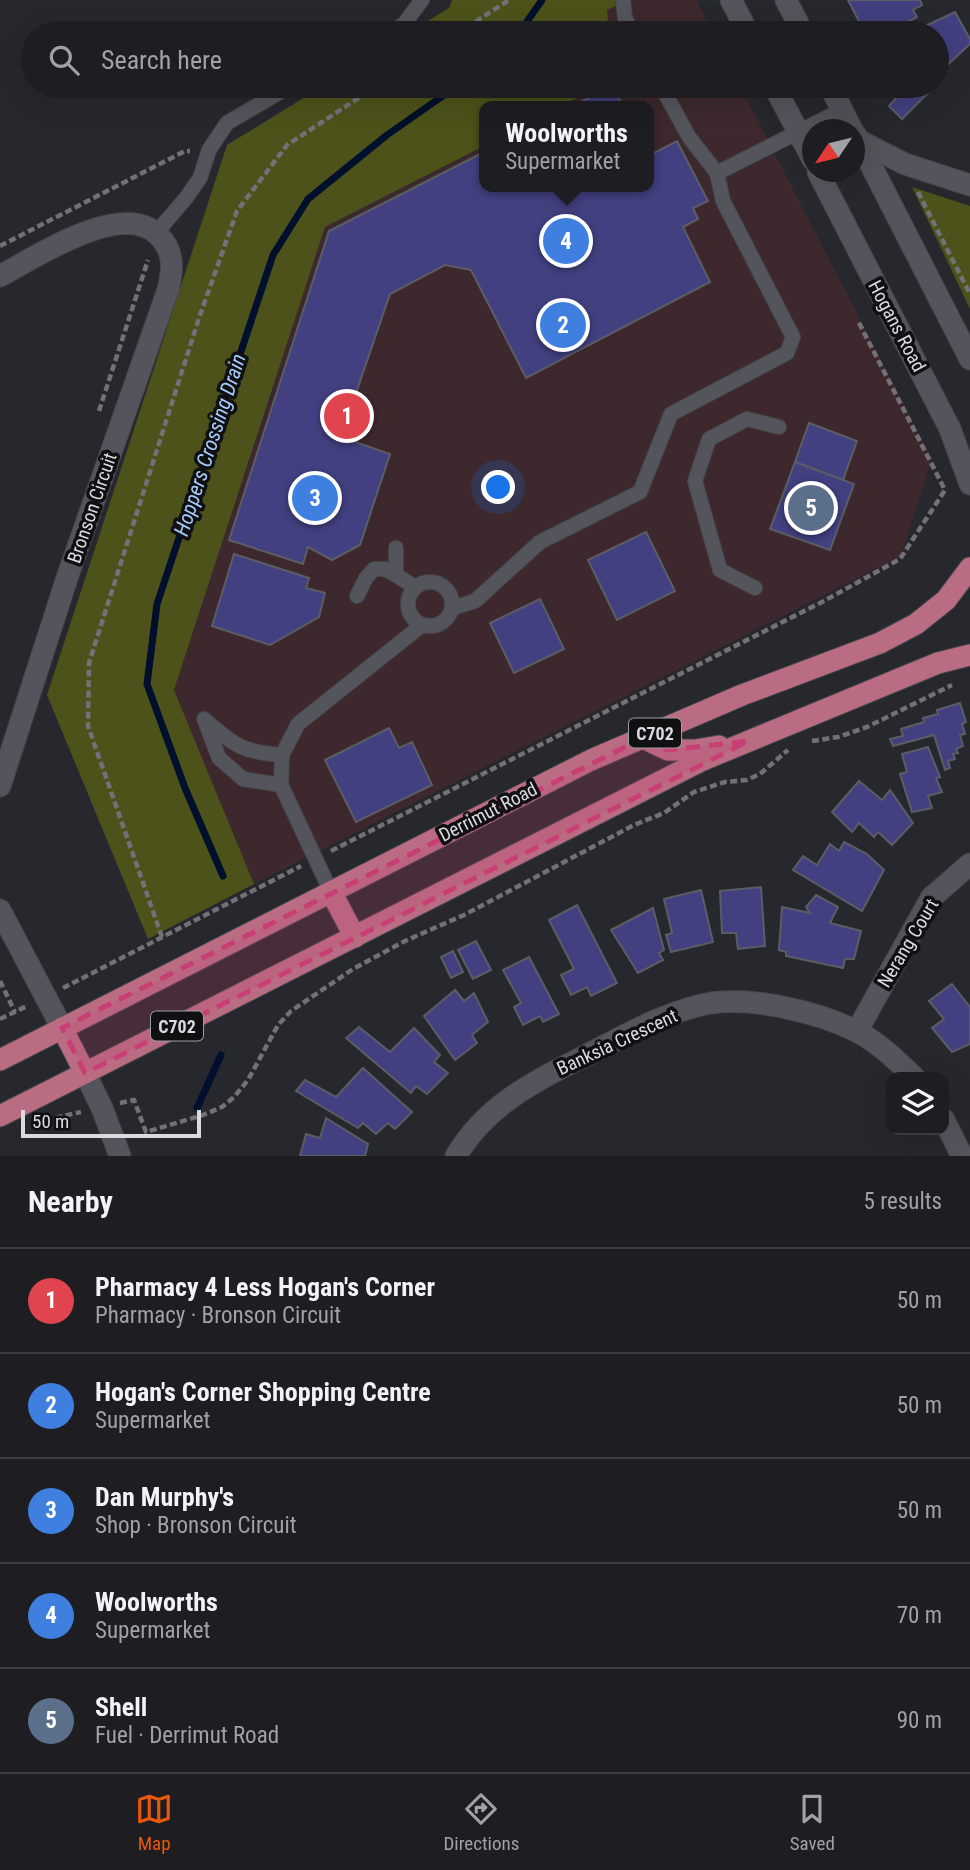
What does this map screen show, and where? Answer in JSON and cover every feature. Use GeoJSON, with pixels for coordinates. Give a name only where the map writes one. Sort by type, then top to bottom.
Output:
{"type":"FeatureCollection","features":[{"type":"Feature","properties":{"kind":"highway","name":"Derrimut Road"},"geometry":{"type":"LineString","coordinates":[[0,1060],[591,760],[742,695],[880,643],[916,624],[946,600],[970,568]]}},
{"type":"Feature","properties":{"kind":"highway","name":"C702"},"geometry":{"type":"LineString","coordinates":[[0,1116],[703,760],[938,663],[970,655]]}},
{"type":"Feature","properties":{"kind":"highway"},"geometry":{"type":"LineString","coordinates":[[643,738],[668,750],[695,750],[749,741]]}},
{"type":"Feature","properties":{"kind":"highway"},"geometry":{"type":"LineString","coordinates":[[331,892],[355,937]]}},
{"type":"Feature","properties":{"kind":"highway"},"geometry":{"type":"LineString","coordinates":[[62,1028],[85,1073]]}},
{"type":"Feature","properties":{"kind":"street"},"geometry":{"type":"LineString","coordinates":[[730,0],[741,21]]}},
{"type":"Feature","properties":{"kind":"street"},"geometry":{"type":"LineString","coordinates":[[786,0],[797,21]]}},
{"type":"Feature","properties":{"kind":"street"},"geometry":{"type":"LineString","coordinates":[[780,98],[802,139]]}},
{"type":"Feature","properties":{"kind":"street"},"geometry":{"type":"LineString","coordinates":[[836,98],[847,119]]}},
{"type":"Feature","properties":{"kind":"street"},"geometry":{"type":"LineString","coordinates":[[865,140],[905,164],[970,185]]}},
{"type":"Feature","properties":{"kind":"street"},"geometry":{"type":"LineString","coordinates":[[865,154],[970,359]]}},
{"type":"Feature","properties":{"kind":"street","name":"Hogans Road"},"geometry":{"type":"LineString","coordinates":[[823,182],[950,429],[970,484]]}},
{"type":"Feature","properties":{"kind":"street"},"geometry":{"type":"LineString","coordinates":[[0,276],[104,226],[123,222],[142,225],[156,233]]}},
{"type":"Feature","properties":{"kind":"street","name":"Bronson Circuit"},"geometry":{"type":"LineString","coordinates":[[0,786],[67,578],[169,287],[172,260],[166,244],[156,233]]}},
{"type":"Feature","properties":{"kind":"street","name":"Nerang Court"},"geometry":{"type":"LineString","coordinates":[[857,1031],[931,898],[970,864]]}},
{"type":"Feature","properties":{"kind":"street"},"geometry":{"type":"LineString","coordinates":[[0,909],[62,1028]]}},
{"type":"Feature","properties":{"kind":"street","name":"Banksia Crescent"},"geometry":{"type":"LineString","coordinates":[[456,1156],[498,1107],[527,1085],[650,1023],[712,1003],[762,1003],[805,1013],[857,1031],[891,1055],[909,1072]]}},
{"type":"Feature","properties":{"kind":"street"},"geometry":{"type":"LineString","coordinates":[[85,1073],[120,1156]]}},
{"type":"Feature","properties":{"kind":"street"},"geometry":{"type":"LineString","coordinates":[[949,1130],[962,1156]]}},
{"type":"Feature","properties":{"kind":"lane"},"geometry":{"type":"LineString","coordinates":[[406,21],[422,0]]}},
{"type":"Feature","properties":{"kind":"lane"},"geometry":{"type":"LineString","coordinates":[[623,0],[627,21]]}},
{"type":"Feature","properties":{"kind":"lane"},"geometry":{"type":"LineString","coordinates":[[156,233],[200,178],[209,150],[227,123],[270,98]]}},
{"type":"Feature","properties":{"kind":"lane"},"geometry":{"type":"LineString","coordinates":[[453,608],[475,601],[540,542],[640,492],[671,414],[787,353],[793,337],[723,201],[717,173],[689,137],[668,98]]}},
{"type":"Feature","properties":{"kind":"lane"},"geometry":{"type":"LineString","coordinates":[[717,173],[842,110]]}},
{"type":"Feature","properties":{"kind":"lane"},"geometry":{"type":"LineString","coordinates":[[755,588],[720,570],[695,481],[709,439],[747,419],[779,427]]}},
{"type":"Feature","properties":{"kind":"lane"},"geometry":{"type":"LineString","coordinates":[[396,548],[396,575]]}},
{"type":"Feature","properties":{"kind":"lane"},"geometry":{"type":"LineString","coordinates":[[357,596],[374,569],[385,569],[415,587]]}},
{"type":"Feature","properties":{"kind":"lane"},"geometry":{"type":"LineString","coordinates":[[331,892],[281,785],[282,755],[298,724],[422,625],[439,625],[445,621],[453,608],[448,591],[442,585],[424,582],[410,594],[408,612],[422,625]]}},
{"type":"Feature","properties":{"kind":"lane"},"geometry":{"type":"LineString","coordinates":[[281,785],[243,779],[219,758],[204,719],[235,746],[262,754],[282,755]]}},
{"type":"Feature","properties":{"kind":"path"},"geometry":{"type":"LineString","coordinates":[[477,21],[509,0]]}},
{"type":"Feature","properties":{"kind":"path"},"geometry":{"type":"LineString","coordinates":[[162,937],[88,726],[89,663],[194,332],[237,211],[287,145],[359,98]]}},
{"type":"Feature","properties":{"kind":"path"},"geometry":{"type":"LineString","coordinates":[[0,246],[185,152],[209,150]]}},
{"type":"Feature","properties":{"kind":"path"},"geometry":{"type":"LineString","coordinates":[[905,164],[970,294]]}},
{"type":"Feature","properties":{"kind":"path"},"geometry":{"type":"LineString","coordinates":[[0,1019],[822,602],[900,559],[946,490],[858,321]]}},
{"type":"Feature","properties":{"kind":"path"},"geometry":{"type":"LineString","coordinates":[[802,743],[838,737],[867,727],[889,718],[944,687],[957,683]]}},
{"type":"Feature","properties":{"kind":"path"},"geometry":{"type":"LineString","coordinates":[[146,1132],[222,1107],[248,1080],[278,1025],[291,1011],[353,969],[405,941],[464,915],[634,825],[664,813],[694,792],[725,782],[747,780],[760,774],[792,747]]}},
{"type":"Feature","properties":{"kind":"path"},"geometry":{"type":"LineString","coordinates":[[0,981],[15,1012]]}},
{"type":"Feature","properties":{"kind":"highlighted area"},"geometry":{"type":"Polygon","coordinates":[[[643,738],[668,750],[749,741],[85,1073],[62,1028],[643,738]]]}},
{"type":"Feature","properties":{"kind":"shaded area"},"geometry":{"type":"Polygon","coordinates":[[[627,0],[696,0],[707,21],[608,21],[607,10],[627,0]]]}},
{"type":"Feature","properties":{"kind":"shaded area"},"geometry":{"type":"Polygon","coordinates":[[[577,98],[746,98],[932,459],[901,556],[254,884],[174,690],[325,227],[479,149],[479,192],[654,192],[654,101],[571,101],[577,98]]]}},
{"type":"Feature","properties":{"kind":"green space"},"geometry":{"type":"Polygon","coordinates":[[[452,0],[627,0],[607,10],[608,21],[428,21],[449,8],[452,0]]]}},
{"type":"Feature","properties":{"kind":"green space"},"geometry":{"type":"Polygon","coordinates":[[[303,98],[577,98],[571,101],[479,101],[479,149],[325,227],[174,690],[254,884],[148,939],[47,695],[227,145],[303,98]]]}},
{"type":"Feature","properties":{"kind":"green space"},"geometry":{"type":"Polygon","coordinates":[[[912,187],[970,206],[970,309],[912,187]]]}},
{"type":"Feature","properties":{"kind":"building"},"geometry":{"type":"Polygon","coordinates":[[[848,0],[920,0],[922,5],[913,10],[917,17],[909,21],[859,21],[848,0]]]}},
{"type":"Feature","properties":{"kind":"building"},"geometry":{"type":"Polygon","coordinates":[[[955,12],[970,39],[970,44],[949,64],[949,21],[936,21],[955,12]]]}},
{"type":"Feature","properties":{"kind":"building"},"geometry":{"type":"Polygon","coordinates":[[[589,98],[619,98],[620,101],[583,101],[589,98]]]}},
{"type":"Feature","properties":{"kind":"building"},"geometry":{"type":"Polygon","coordinates":[[[896,98],[923,98],[902,119],[889,106],[896,98]]]}},
{"type":"Feature","properties":{"kind":"building"},"geometry":{"type":"Polygon","coordinates":[[[677,141],[708,201],[693,208],[698,219],[683,227],[710,282],[526,378],[471,270],[445,265],[390,294],[341,437],[390,454],[360,545],[332,560],[308,547],[303,564],[229,540],[329,231],[479,155],[479,192],[654,192],[654,153],[677,141]]]}},
{"type":"Feature","properties":{"kind":"building"},"geometry":{"type":"Polygon","coordinates":[[[809,423],[857,441],[843,480],[795,462],[809,423]]]}},
{"type":"Feature","properties":{"kind":"building"},"geometry":{"type":"Polygon","coordinates":[[[795,462],[854,484],[830,550],[770,529],[795,462]]]}},
{"type":"Feature","properties":{"kind":"building"},"geometry":{"type":"Polygon","coordinates":[[[646,532],[675,591],[617,620],[588,560],[646,532]]]}},
{"type":"Feature","properties":{"kind":"building"},"geometry":{"type":"Polygon","coordinates":[[[234,554],[309,578],[306,588],[325,593],[319,617],[270,645],[212,626],[234,554]]]}},
{"type":"Feature","properties":{"kind":"building"},"geometry":{"type":"Polygon","coordinates":[[[540,599],[564,649],[514,673],[490,623],[540,599]]]}},
{"type":"Feature","properties":{"kind":"building"},"geometry":{"type":"Polygon","coordinates":[[[960,703],[966,722],[962,724],[965,734],[960,735],[963,746],[956,749],[958,753],[953,754],[955,759],[948,761],[950,768],[945,770],[934,735],[893,746],[890,739],[903,736],[901,729],[924,722],[923,718],[938,714],[937,710],[960,703]]]}},
{"type":"Feature","properties":{"kind":"building"},"geometry":{"type":"Polygon","coordinates":[[[389,728],[399,748],[412,742],[432,785],[356,822],[325,760],[389,728]]]}},
{"type":"Feature","properties":{"kind":"building"},"geometry":{"type":"Polygon","coordinates":[[[928,747],[940,777],[936,778],[942,792],[928,796],[932,808],[912,812],[900,774],[907,772],[902,754],[928,747]]]}},
{"type":"Feature","properties":{"kind":"building"},"geometry":{"type":"Polygon","coordinates":[[[859,781],[882,800],[890,790],[913,823],[892,845],[878,832],[874,837],[859,823],[852,832],[832,812],[859,781]]]}},
{"type":"Feature","properties":{"kind":"building"},"geometry":{"type":"Polygon","coordinates":[[[844,842],[867,854],[884,870],[862,911],[793,870],[803,856],[817,865],[830,844],[839,851],[844,842]]]}},
{"type":"Feature","properties":{"kind":"building"},"geometry":{"type":"Polygon","coordinates":[[[761,887],[765,946],[738,949],[736,933],[722,933],[720,891],[761,887]]]}},
{"type":"Feature","properties":{"kind":"building"},"geometry":{"type":"Polygon","coordinates":[[[701,890],[713,942],[671,952],[666,935],[672,933],[664,899],[701,890]]]}},
{"type":"Feature","properties":{"kind":"building"},"geometry":{"type":"Polygon","coordinates":[[[816,895],[838,907],[830,923],[861,931],[854,959],[845,959],[843,968],[786,956],[786,952],[779,950],[782,907],[810,913],[806,907],[816,895]]]}},
{"type":"Feature","properties":{"kind":"building"},"geometry":{"type":"Polygon","coordinates":[[[577,905],[617,983],[591,996],[587,987],[571,995],[561,975],[574,969],[549,920],[577,905]]]}},
{"type":"Feature","properties":{"kind":"building"},"geometry":{"type":"Polygon","coordinates":[[[653,908],[664,950],[659,953],[663,960],[638,973],[611,930],[653,908]]]}},
{"type":"Feature","properties":{"kind":"building"},"geometry":{"type":"Polygon","coordinates":[[[476,941],[491,970],[473,979],[458,950],[476,941]]]}},
{"type":"Feature","properties":{"kind":"building"},"geometry":{"type":"Polygon","coordinates":[[[453,951],[463,972],[451,978],[441,957],[453,951]]]}},
{"type":"Feature","properties":{"kind":"building"},"geometry":{"type":"Polygon","coordinates":[[[529,957],[559,1014],[543,1022],[540,1016],[523,1025],[514,1007],[521,1003],[503,970],[529,957]]]}},
{"type":"Feature","properties":{"kind":"building"},"geometry":{"type":"Polygon","coordinates":[[[952,984],[970,1007],[970,1044],[952,1052],[932,1028],[944,1019],[929,1001],[952,984]]]}},
{"type":"Feature","properties":{"kind":"building"},"geometry":{"type":"Polygon","coordinates":[[[455,990],[464,1001],[474,993],[488,1022],[472,1035],[477,1043],[455,1060],[424,1016],[455,990]]]}},
{"type":"Feature","properties":{"kind":"building"},"geometry":{"type":"Polygon","coordinates":[[[359,1027],[390,1052],[414,1028],[440,1055],[434,1062],[448,1073],[427,1094],[416,1086],[411,1093],[346,1038],[359,1027]]]}},
{"type":"Feature","properties":{"kind":"building"},"geometry":{"type":"Polygon","coordinates":[[[363,1068],[412,1112],[395,1129],[388,1123],[376,1134],[363,1123],[358,1128],[296,1091],[305,1080],[336,1097],[363,1068]]]}},
{"type":"Feature","properties":{"kind":"building"},"geometry":{"type":"Polygon","coordinates":[[[326,1118],[368,1144],[365,1156],[300,1156],[306,1134],[320,1138],[326,1118]]]}},
{"type":"Feature","properties":{"kind":"waterway","name":"Hoppers Crossing Drain"},"geometry":{"type":"LineString","coordinates":[[527,21],[542,0]]}},
{"type":"Feature","properties":{"kind":"waterway","name":"Hoppers Crossing Drain"},"geometry":{"type":"LineString","coordinates":[[223,876],[185,788],[147,684],[157,604],[273,255],[308,199],[387,135],[440,98]]}},
{"type":"Feature","properties":{"kind":"waterway","name":"Hoppers Crossing Drain"},"geometry":{"type":"LineString","coordinates":[[197,1108],[221,1055]]}},
{"type":"Feature","properties":{"kind":"place","name":"Woolworths"},"geometry":{"type":"Point","coordinates":[566,241]}},
{"type":"Feature","properties":{"kind":"place","name":"Hogan's Corner Shopping Centre"},"geometry":{"type":"Point","coordinates":[563,325]}},
{"type":"Feature","properties":{"kind":"place","name":"Pharmacy 4 Less Hogan's Corner"},"geometry":{"type":"Point","coordinates":[347,416]}},
{"type":"Feature","properties":{"kind":"place","name":"Dan Murphy's"},"geometry":{"type":"Point","coordinates":[315,498]}},
{"type":"Feature","properties":{"kind":"place","name":"Shell"},"geometry":{"type":"Point","coordinates":[811,508]}}]}
